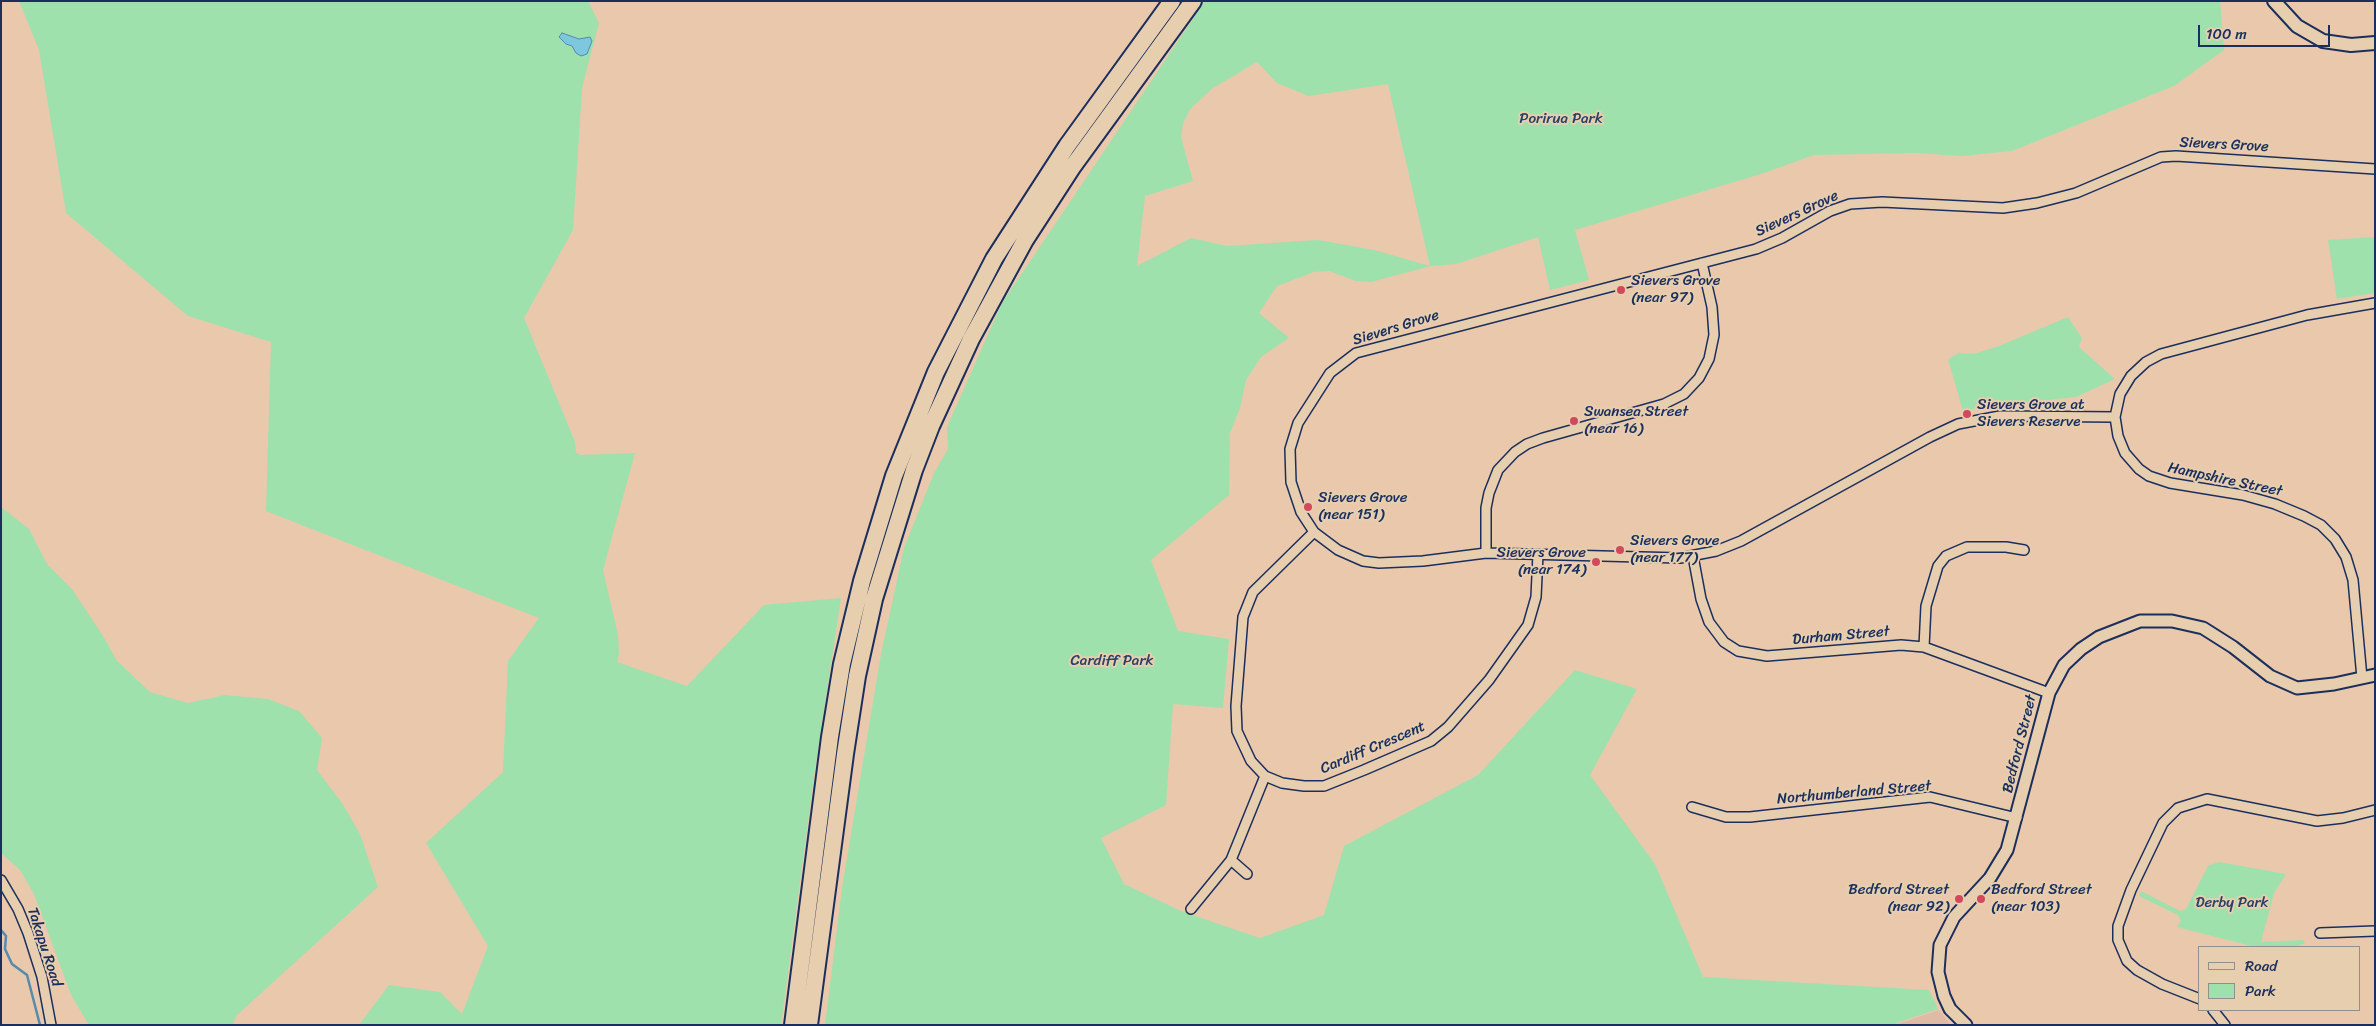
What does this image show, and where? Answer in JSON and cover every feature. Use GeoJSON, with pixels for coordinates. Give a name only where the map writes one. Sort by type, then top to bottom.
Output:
{"type":"FeatureCollection","features":[{"type":"Feature","properties":{"kind":"highway"},"geometry":{"type":"LineString","coordinates":[[793,1025],[829,747],[842,664],[874,537],[906,443],[952,337],[1010,232],[1067,146],[1172,1]]}},
{"type":"Feature","properties":{"kind":"highway"},"geometry":{"type":"LineString","coordinates":[[809,1025],[857,676],[879,581],[914,470],[943,399],[971,339],[1025,240],[1074,166],[1193,1]]}},
{"type":"Feature","properties":{"kind":"main road"},"geometry":{"type":"LineString","coordinates":[[2274,1],[2297,26],[2323,41],[2351,45],[2375,43]]}},
{"type":"Feature","properties":{"kind":"street","name":"Sievers Grove"},"geometry":{"type":"LineString","coordinates":[[2115,417],[2000,416],[1958,424],[1930,437],[1741,541],[1716,551],[1693,556],[1667,558],[1486,553],[1423,561],[1379,563],[1363,561],[1348,555],[1314,532],[1296,499],[1291,482],[1290,449],[1298,423],[1330,372],[1348,358],[1373,347],[1702,263],[1769,244],[1830,211],[1850,204],[1882,202],[2003,208],[2037,203],[2076,193],[2161,157],[2176,156],[2375,169]]}},
{"type":"Feature","properties":{"kind":"street"},"geometry":{"type":"LineString","coordinates":[[1486,553],[1486,515],[1489,493],[1498,470],[1515,452],[1527,444],[1543,438],[1664,404],[1684,394],[1699,378],[1708,359],[1714,336],[1712,307],[1702,263]]}},
{"type":"Feature","properties":{"kind":"street","name":"Hampshire Street"},"geometry":{"type":"LineString","coordinates":[[2362,678],[2353,580],[2346,557],[2335,539],[2321,525],[2275,504],[2243,495],[2170,483],[2149,476],[2139,469],[2125,453],[2118,436],[2115,417],[2120,394],[2125,383],[2135,370],[2151,359],[2307,315],[2375,303]]}},
{"type":"Feature","properties":{"kind":"street"},"geometry":{"type":"LineString","coordinates":[[1191,909],[1231,860],[1265,776],[1251,762],[1237,731],[1236,681],[1243,617],[1253,592],[1261,582],[1314,532]]}},
{"type":"Feature","properties":{"kind":"street"},"geometry":{"type":"LineString","coordinates":[[1924,647],[1926,606],[1938,566],[1946,556],[1967,548],[2006,547],[2024,550]]}},
{"type":"Feature","properties":{"kind":"street","name":"Cardiff Crescent"},"geometry":{"type":"LineString","coordinates":[[1265,776],[1282,783],[1324,786],[1404,753],[1431,740],[1448,727],[1489,680],[1528,626],[1536,597],[1538,554]]}},
{"type":"Feature","properties":{"kind":"street","name":"Durham Street"},"geometry":{"type":"LineString","coordinates":[[1693,556],[1701,599],[1708,622],[1724,642],[1738,651],[1767,656],[1901,645],[1924,647],[2049,692]]}},
{"type":"Feature","properties":{"kind":"street","name":"Bedford Street"},"geometry":{"type":"LineString","coordinates":[[1966,1025],[1950,1009],[1944,996],[1938,972],[1940,945],[1954,917],[1990,878],[2001,862],[2017,818],[2049,692],[2064,665],[2081,648],[2099,636],[2140,621],[2172,621],[2203,628],[2233,647],[2270,676],[2296,688],[2334,684],[2375,675]]}},
{"type":"Feature","properties":{"kind":"street","name":"Northumberland Street"},"geometry":{"type":"LineString","coordinates":[[1692,807],[1726,817],[1750,817],[1930,797],[2017,818]]}},
{"type":"Feature","properties":{"kind":"street"},"geometry":{"type":"LineString","coordinates":[[2198,998],[2162,984],[2137,970],[2127,961],[2118,940],[2118,926],[2131,890],[2163,823],[2178,808],[2206,799],[2317,821],[2375,810]]}},
{"type":"Feature","properties":{"kind":"street"},"geometry":{"type":"LineString","coordinates":[[1231,860],[1247,874]]}},
{"type":"Feature","properties":{"kind":"street","name":"Takapu Road"},"geometry":{"type":"LineString","coordinates":[[1,880],[18,909],[28,933],[42,977],[51,1025]]}},
{"type":"Feature","properties":{"kind":"street"},"geometry":{"type":"LineString","coordinates":[[2320,934],[2375,931]]}},
{"type":"Feature","properties":{"kind":"street"},"geometry":{"type":"LineString","coordinates":[[2214,1011],[2225,1025]]}},
{"type":"Feature","properties":{"kind":"shaded area"},"geometry":{"type":"Polygon","coordinates":[[[1939,1010],[1951,1025],[1895,1025],[1939,1010]]]}},
{"type":"Feature","properties":{"kind":"green space"},"geometry":{"type":"Polygon","coordinates":[[[19,1],[588,1],[599,23],[582,88],[573,230],[524,318],[575,442],[576,453],[581,455],[635,453],[603,570],[618,635],[619,653],[617,662],[687,686],[764,605],[841,598],[815,769],[781,1025],[359,1025],[389,985],[440,992],[462,1014],[488,946],[426,843],[503,772],[508,661],[539,618],[266,511],[271,342],[188,316],[66,213],[39,50],[19,1]]]}},
{"type":"Feature","properties":{"kind":"green space"},"geometry":{"type":"Polygon","coordinates":[[[1205,1],[2220,1],[2224,50],[2174,86],[2012,151],[1962,156],[1916,153],[1814,155],[1764,173],[1575,230],[1589,280],[1550,290],[1538,237],[1456,264],[1431,266],[1371,282],[1356,281],[1329,271],[1314,272],[1277,286],[1259,313],[1289,338],[1261,357],[1246,380],[1240,408],[1230,433],[1229,495],[1151,560],[1178,631],[1229,639],[1223,708],[1173,704],[1166,805],[1101,838],[1124,884],[1181,911],[1260,938],[1324,915],[1344,846],[1478,775],[1575,670],[1637,689],[1590,775],[1655,864],[1703,977],[1929,990],[1938,1009],[1891,1025],[825,1025],[842,888],[881,654],[904,548],[934,473],[948,449],[947,427],[1002,303],[1205,1]],[[1257,62],[1213,88],[1190,109],[1183,124],[1181,137],[1193,181],[1145,196],[1137,266],[1191,238],[1227,246],[1318,240],[1374,250],[1430,266],[1388,84],[1309,96],[1277,83],[1257,62]]]}},
{"type":"Feature","properties":{"kind":"green space"},"geometry":{"type":"Polygon","coordinates":[[[2375,237],[2375,293],[2337,299],[2328,240],[2375,237]]]}},
{"type":"Feature","properties":{"kind":"green space"},"geometry":{"type":"Polygon","coordinates":[[[2068,317],[2082,338],[2079,347],[2115,379],[2076,397],[1985,406],[1963,411],[1948,359],[1959,353],[1974,354],[1999,346],[2068,317]]]}},
{"type":"Feature","properties":{"kind":"green space"},"geometry":{"type":"Polygon","coordinates":[[[1,507],[29,529],[47,564],[72,589],[117,661],[150,692],[188,703],[225,695],[268,699],[299,711],[322,738],[317,770],[342,803],[360,834],[378,887],[236,1016],[233,1025],[89,1025],[71,995],[34,894],[20,870],[1,853],[1,507]]]}},
{"type":"Feature","properties":{"kind":"green space","name":"Derby Park"},"geometry":{"type":"Polygon","coordinates":[[[2219,862],[2286,874],[2274,893],[2261,942],[2303,940],[2305,943],[2298,946],[2251,946],[2177,927],[2181,921],[2178,915],[2139,896],[2141,891],[2180,911],[2186,909],[2208,866],[2219,862]]]}},
{"type":"Feature","properties":{"kind":"water"},"geometry":{"type":"Polygon","coordinates":[[[562,33],[579,39],[590,37],[592,41],[587,54],[581,56],[576,53],[572,46],[566,44],[559,37],[562,33]]]}},
{"type":"Feature","properties":{"kind":"waterway"},"geometry":{"type":"LineString","coordinates":[[1,930],[6,936],[5,949],[12,964],[27,975],[40,1025]]}},
{"type":"Feature","properties":{"kind":"place","name":"Sievers Grove (near 97)"},"geometry":{"type":"Point","coordinates":[1621,290]}},
{"type":"Feature","properties":{"kind":"place","name":"Sievers Grove at Sievers Reserve"},"geometry":{"type":"Point","coordinates":[1967,414]}},
{"type":"Feature","properties":{"kind":"place","name":"Swansea Street (near 16)"},"geometry":{"type":"Point","coordinates":[1574,421]}},
{"type":"Feature","properties":{"kind":"place","name":"Sievers Grove (near 151)"},"geometry":{"type":"Point","coordinates":[1308,507]}},
{"type":"Feature","properties":{"kind":"place","name":"Sievers Grove (near 177)"},"geometry":{"type":"Point","coordinates":[1620,550]}},
{"type":"Feature","properties":{"kind":"place","name":"Sievers Grove (near 174)"},"geometry":{"type":"Point","coordinates":[1596,562]}},
{"type":"Feature","properties":{"kind":"place","name":"Bedford Street (near 92)"},"geometry":{"type":"Point","coordinates":[1959,899]}},
{"type":"Feature","properties":{"kind":"place","name":"Bedford Street (near 103)"},"geometry":{"type":"Point","coordinates":[1981,899]}},
{"type":"Feature","properties":{"kind":"park label","name":"Porirua Park"},"geometry":{"type":"Point","coordinates":[1561,119]}},
{"type":"Feature","properties":{"kind":"park label","name":"Cardiff Park"},"geometry":{"type":"Point","coordinates":[1112,661]}}]}
